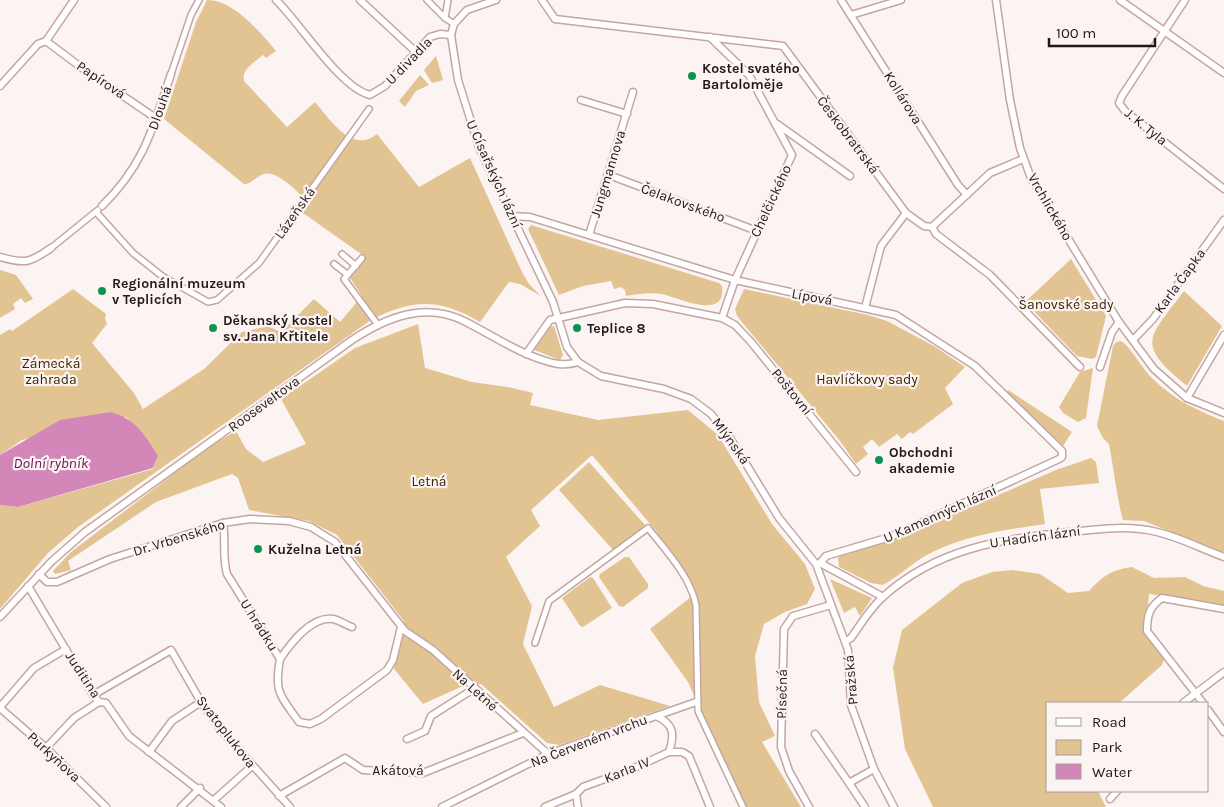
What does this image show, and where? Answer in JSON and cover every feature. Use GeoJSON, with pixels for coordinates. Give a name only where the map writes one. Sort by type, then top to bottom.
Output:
{"type":"FeatureCollection","features":[{"type":"Feature","properties":{"kind":"street"},"geometry":{"type":"LineString","coordinates":[[0,86],[38,44],[46,41],[74,0]]}},
{"type":"Feature","properties":{"kind":"street","name":"Dlouhá"},"geometry":{"type":"LineString","coordinates":[[102,206],[122,187],[144,152],[189,22],[199,0]]}},
{"type":"Feature","properties":{"kind":"street","name":"U divadla"},"geometry":{"type":"LineString","coordinates":[[276,0],[343,78],[356,90],[370,95],[380,91],[430,37],[440,34],[451,35]]}},
{"type":"Feature","properties":{"kind":"street"},"geometry":{"type":"LineString","coordinates":[[360,0],[416,52]]}},
{"type":"Feature","properties":{"kind":"street"},"geometry":{"type":"LineString","coordinates":[[427,0],[444,18],[454,24],[467,10],[496,0]]}},
{"type":"Feature","properties":{"kind":"street"},"geometry":{"type":"LineString","coordinates":[[444,18],[448,0]]}},
{"type":"Feature","properties":{"kind":"street","name":"Českobratrská"},"geometry":{"type":"LineString","coordinates":[[542,0],[555,18],[783,46],[906,213],[924,226],[932,227],[936,234],[990,275],[1080,366]]}},
{"type":"Feature","properties":{"kind":"street","name":"Kollárova"},"geometry":{"type":"LineString","coordinates":[[841,0],[958,185],[967,195]]}},
{"type":"Feature","properties":{"kind":"street"},"geometry":{"type":"LineString","coordinates":[[851,15],[890,1],[901,0]]}},
{"type":"Feature","properties":{"kind":"street","name":"Vrchlického"},"geometry":{"type":"LineString","coordinates":[[996,0],[1010,100],[1023,158],[1031,178],[1119,322],[1154,370],[1187,398],[1224,412]]}},
{"type":"Feature","properties":{"kind":"street"},"geometry":{"type":"LineString","coordinates":[[1120,0],[1224,73]]}},
{"type":"Feature","properties":{"kind":"street","name":"J. K. Tyla"},"geometry":{"type":"LineString","coordinates":[[1185,0],[1122,96],[1120,103],[1125,111],[1224,189]]}},
{"type":"Feature","properties":{"kind":"street","name":"U Císařských lázní"},"geometry":{"type":"LineString","coordinates":[[454,24],[451,35],[458,80],[479,147],[553,302],[567,347],[578,362]]}},
{"type":"Feature","properties":{"kind":"street","name":"Chelčického"},"geometry":{"type":"LineString","coordinates":[[710,37],[746,71],[792,155],[735,280]]}},
{"type":"Feature","properties":{"kind":"street","name":"Papírová"},"geometry":{"type":"LineString","coordinates":[[46,41],[82,68],[157,118]]}},
{"type":"Feature","properties":{"kind":"street","name":"Jungmannova"},"geometry":{"type":"LineString","coordinates":[[590,235],[633,92]]}},
{"type":"Feature","properties":{"kind":"street","name":"Jungmannova"},"geometry":{"type":"LineString","coordinates":[[581,100],[627,114]]}},
{"type":"Feature","properties":{"kind":"street","name":"Lázeňská"},"geometry":{"type":"LineString","coordinates":[[96,212],[133,253],[162,276],[208,302],[217,300],[259,263],[369,109]]}},
{"type":"Feature","properties":{"kind":"street","name":"Chelčického"},"geometry":{"type":"LineString","coordinates":[[776,123],[850,176]]}},
{"type":"Feature","properties":{"kind":"street"},"geometry":{"type":"LineString","coordinates":[[932,227],[994,170],[1023,158]]}},
{"type":"Feature","properties":{"kind":"street","name":"Čelakovského"},"geometry":{"type":"LineString","coordinates":[[609,175],[757,230]]}},
{"type":"Feature","properties":{"kind":"street"},"geometry":{"type":"LineString","coordinates":[[0,257],[19,263],[30,262],[51,248],[102,206]]}},
{"type":"Feature","properties":{"kind":"street"},"geometry":{"type":"LineString","coordinates":[[865,308],[881,246],[906,213]]}},
{"type":"Feature","properties":{"kind":"street","name":"Lípová"},"geometry":{"type":"LineString","coordinates":[[511,216],[526,216],[735,280],[896,315],[969,362],[1060,448],[1063,454],[1059,460]]}},
{"type":"Feature","properties":{"kind":"street","name":"Karla Čapka"},"geometry":{"type":"LineString","coordinates":[[1133,340],[1153,319],[1224,220]]}},
{"type":"Feature","properties":{"kind":"street"},"geometry":{"type":"LineString","coordinates":[[342,254],[356,266]]}},
{"type":"Feature","properties":{"kind":"street"},"geometry":{"type":"LineString","coordinates":[[362,258],[344,279],[378,325]]}},
{"type":"Feature","properties":{"kind":"street"},"geometry":{"type":"LineString","coordinates":[[334,264],[348,275]]}},
{"type":"Feature","properties":{"kind":"street"},"geometry":{"type":"LineString","coordinates":[[722,318],[735,280]]}},
{"type":"Feature","properties":{"kind":"street","name":"Poštovní"},"geometry":{"type":"LineString","coordinates":[[558,319],[605,307],[639,302],[722,318],[735,325],[751,342],[856,472]]}},
{"type":"Feature","properties":{"kind":"street","name":"Rooseveltova"},"geometry":{"type":"LineString","coordinates":[[0,617],[39,574],[85,532],[352,340],[378,325],[412,313],[436,312],[467,322],[526,354],[560,365],[578,362]]}},
{"type":"Feature","properties":{"kind":"street"},"geometry":{"type":"LineString","coordinates":[[526,354],[550,320],[558,319]]}},
{"type":"Feature","properties":{"kind":"street"},"geometry":{"type":"LineString","coordinates":[[1100,367],[1110,338],[1119,322]]}},
{"type":"Feature","properties":{"kind":"street"},"geometry":{"type":"LineString","coordinates":[[1187,398],[1224,335]]}},
{"type":"Feature","properties":{"kind":"street","name":"Mlýnská"},"geometry":{"type":"LineString","coordinates":[[578,362],[600,376],[664,389],[683,395],[711,414],[733,442],[779,518],[818,564]]}},
{"type":"Feature","properties":{"kind":"street","name":"U Kamenných lázní"},"geometry":{"type":"LineString","coordinates":[[818,564],[826,556],[838,551],[890,538],[1059,460]]}},
{"type":"Feature","properties":{"kind":"street","name":"Dr. Vrbenského"},"geometry":{"type":"LineString","coordinates":[[39,574],[47,582],[57,582],[110,560],[223,523],[250,519],[289,521],[328,536],[401,627]]}},
{"type":"Feature","properties":{"kind":"street","name":"U hrádku"},"geometry":{"type":"LineString","coordinates":[[223,523],[225,534],[224,564],[227,574],[280,659],[276,681],[278,693],[299,722],[310,724],[352,698],[390,666],[401,627]]}},
{"type":"Feature","properties":{"kind":"street"},"geometry":{"type":"LineString","coordinates":[[535,643],[549,601],[648,528],[678,566],[693,594],[696,605],[696,702],[704,725],[743,807]]}},
{"type":"Feature","properties":{"kind":"street","name":"U Hadích lázní"},"geometry":{"type":"LineString","coordinates":[[846,641],[851,638],[883,596],[920,570],[945,557],[975,546],[1033,535],[1142,529],[1158,532],[1224,557]]}},
{"type":"Feature","properties":{"kind":"street"},"geometry":{"type":"LineString","coordinates":[[818,564],[883,596]]}},
{"type":"Feature","properties":{"kind":"street","name":"Pražská"},"geometry":{"type":"LineString","coordinates":[[818,564],[831,605],[846,641],[851,704],[874,769],[894,807]]}},
{"type":"Feature","properties":{"kind":"street","name":"Juditina"},"geometry":{"type":"LineString","coordinates":[[28,586],[92,695],[99,702],[106,703],[129,736],[200,788],[221,807]]}},
{"type":"Feature","properties":{"kind":"street"},"geometry":{"type":"LineString","coordinates":[[1202,702],[1147,631],[1148,616],[1152,605],[1162,598],[1224,609]]}},
{"type":"Feature","properties":{"kind":"street","name":"Písečná"},"geometry":{"type":"LineString","coordinates":[[809,807],[789,770],[781,747],[784,629],[793,616],[831,605]]}},
{"type":"Feature","properties":{"kind":"street"},"geometry":{"type":"LineString","coordinates":[[280,659],[294,640],[320,620],[333,619],[352,627]]}},
{"type":"Feature","properties":{"kind":"street","name":"Na Letné"},"geometry":{"type":"LineString","coordinates":[[401,627],[433,650],[548,754]]}},
{"type":"Feature","properties":{"kind":"street"},"geometry":{"type":"LineString","coordinates":[[0,707],[34,668],[66,649]]}},
{"type":"Feature","properties":{"kind":"street","name":"Svatoplukova"},"geometry":{"type":"LineString","coordinates":[[92,695],[171,650],[201,702],[252,766],[290,807]]}},
{"type":"Feature","properties":{"kind":"street"},"geometry":{"type":"LineString","coordinates":[[1184,702],[1224,672]]}},
{"type":"Feature","properties":{"kind":"street"},"geometry":{"type":"LineString","coordinates":[[407,740],[425,730],[431,716],[475,688]]}},
{"type":"Feature","properties":{"kind":"street"},"geometry":{"type":"LineString","coordinates":[[46,748],[74,718],[99,702]]}},
{"type":"Feature","properties":{"kind":"street"},"geometry":{"type":"LineString","coordinates":[[149,752],[172,721],[201,702]]}},
{"type":"Feature","properties":{"kind":"street","name":"Na Červeném vrchu"},"geometry":{"type":"LineString","coordinates":[[442,807],[548,754],[696,702]]}},
{"type":"Feature","properties":{"kind":"street","name":"Purkyňova"},"geometry":{"type":"LineString","coordinates":[[0,707],[46,748],[106,807]]}},
{"type":"Feature","properties":{"kind":"street"},"geometry":{"type":"LineString","coordinates":[[1209,711],[1224,731]]}},
{"type":"Feature","properties":{"kind":"street"},"geometry":{"type":"LineString","coordinates":[[656,716],[670,724],[674,734],[669,752],[682,752],[689,756],[710,807]]}},
{"type":"Feature","properties":{"kind":"street","name":"Akátová"},"geometry":{"type":"LineString","coordinates":[[279,796],[345,758],[363,770],[423,773],[523,733]]}},
{"type":"Feature","properties":{"kind":"street"},"geometry":{"type":"LineString","coordinates":[[815,734],[865,807]]}},
{"type":"Feature","properties":{"kind":"street","name":"Karla IV"},"geometry":{"type":"LineString","coordinates":[[545,807],[576,794],[583,787],[632,769],[669,752]]}},
{"type":"Feature","properties":{"kind":"street"},"geometry":{"type":"LineString","coordinates":[[214,800],[252,766]]}},
{"type":"Feature","properties":{"kind":"street"},"geometry":{"type":"LineString","coordinates":[[849,783],[874,769]]}},
{"type":"Feature","properties":{"kind":"street"},"geometry":{"type":"LineString","coordinates":[[181,807],[200,788]]}},
{"type":"Feature","properties":{"kind":"street"},"geometry":{"type":"LineString","coordinates":[[1110,799],[1116,792]]}},
{"type":"Feature","properties":{"kind":"street"},"geometry":{"type":"LineString","coordinates":[[576,794],[578,807]]}},
{"type":"Feature","properties":{"kind":"street"},"geometry":{"type":"LineString","coordinates":[[93,807],[99,800]]}},
{"type":"Feature","properties":{"kind":"green space","name":"Zámecká zahrada"},"geometry":{"type":"Polygon","coordinates":[[[207,0],[227,5],[246,18],[276,51],[266,58],[263,55],[249,66],[245,73],[244,81],[287,127],[315,102],[334,125],[350,137],[359,140],[368,139],[377,134],[419,187],[470,158],[522,272],[529,284],[541,296],[520,284],[509,282],[480,322],[452,309],[426,304],[400,308],[371,320],[78,527],[48,553],[0,609],[0,505],[18,507],[153,469],[158,456],[126,417],[22,440],[0,455],[0,335],[10,329],[12,331],[73,289],[106,314],[107,324],[92,343],[134,393],[143,409],[204,369],[242,332],[268,326],[281,332],[314,299],[340,322],[362,296],[350,278],[362,262],[361,254],[303,213],[309,204],[295,189],[282,179],[270,174],[261,175],[244,184],[164,119],[196,22],[207,0]]]}},
{"type":"Feature","properties":{"kind":"green space"},"geometry":{"type":"Polygon","coordinates":[[[436,56],[443,80],[432,83],[424,70],[436,56]]]}},
{"type":"Feature","properties":{"kind":"green space"},"geometry":{"type":"Polygon","coordinates":[[[420,75],[429,85],[416,91],[405,107],[399,101],[420,75]]]}},
{"type":"Feature","properties":{"kind":"green space"},"geometry":{"type":"Polygon","coordinates":[[[531,225],[719,283],[722,286],[721,297],[717,303],[700,305],[657,293],[626,296],[625,290],[621,287],[614,289],[611,281],[583,286],[559,295],[528,229],[531,225]]]}},
{"type":"Feature","properties":{"kind":"green space","name":"Šanovské sady"},"geometry":{"type":"Polygon","coordinates":[[[1071,259],[1106,316],[1096,357],[1092,359],[1077,356],[1025,302],[1071,259]]]}},
{"type":"Feature","properties":{"kind":"green space"},"geometry":{"type":"Polygon","coordinates":[[[0,270],[16,275],[33,299],[25,303],[21,298],[13,304],[15,309],[0,318],[0,270]]]}},
{"type":"Feature","properties":{"kind":"green space","name":"Havlíčkovy sady"},"geometry":{"type":"Polygon","coordinates":[[[744,289],[868,315],[887,321],[934,346],[965,367],[945,388],[953,404],[913,434],[910,432],[902,439],[897,434],[879,447],[872,439],[863,447],[868,454],[856,464],[840,441],[737,316],[735,309],[744,289]]]}},
{"type":"Feature","properties":{"kind":"green space"},"geometry":{"type":"Polygon","coordinates":[[[1184,291],[1222,326],[1187,386],[1170,372],[1160,360],[1154,350],[1152,340],[1162,320],[1184,291]]]}},
{"type":"Feature","properties":{"kind":"green space","name":"Letná"},"geometry":{"type":"Polygon","coordinates":[[[418,324],[425,368],[472,382],[533,393],[530,405],[598,420],[688,410],[718,435],[772,524],[805,564],[815,589],[807,604],[785,612],[764,624],[755,656],[759,702],[775,736],[762,742],[801,807],[747,807],[744,804],[688,682],[650,629],[696,593],[656,531],[592,455],[531,510],[540,526],[506,557],[532,606],[523,644],[554,707],[600,685],[670,706],[559,745],[547,743],[481,684],[463,686],[423,704],[394,669],[404,621],[337,535],[309,521],[249,510],[238,478],[232,474],[156,502],[68,561],[71,570],[55,574],[53,571],[71,552],[210,446],[236,431],[246,449],[263,462],[306,444],[281,399],[355,348],[418,324]]]}},
{"type":"Feature","properties":{"kind":"green space"},"geometry":{"type":"Polygon","coordinates":[[[554,326],[563,355],[560,360],[534,350],[550,327],[554,326]]]}},
{"type":"Feature","properties":{"kind":"green space"},"geometry":{"type":"Polygon","coordinates":[[[1121,341],[1128,347],[1151,377],[1168,392],[1194,408],[1224,421],[1224,553],[1144,521],[1123,520],[1109,444],[1103,438],[1097,426],[1113,346],[1116,342],[1121,341]]]}},
{"type":"Feature","properties":{"kind":"green space"},"geometry":{"type":"Polygon","coordinates":[[[1093,368],[1086,418],[1078,422],[1063,413],[1059,407],[1080,372],[1093,368]]]}},
{"type":"Feature","properties":{"kind":"green space"},"geometry":{"type":"Polygon","coordinates":[[[1008,390],[1072,432],[1063,446],[1007,392],[1008,390]]]}},
{"type":"Feature","properties":{"kind":"green space"},"geometry":{"type":"Polygon","coordinates":[[[1091,458],[1096,462],[1099,483],[1040,489],[1045,524],[999,531],[953,543],[925,556],[883,585],[871,583],[839,567],[838,558],[843,554],[901,537],[1056,470],[1091,458]]]}},
{"type":"Feature","properties":{"kind":"green space"},"geometry":{"type":"Polygon","coordinates":[[[589,462],[645,525],[614,551],[559,490],[589,462]]]}},
{"type":"Feature","properties":{"kind":"green space"},"geometry":{"type":"Polygon","coordinates":[[[625,557],[629,557],[648,584],[648,588],[623,607],[619,606],[599,577],[600,574],[625,557]]]}},
{"type":"Feature","properties":{"kind":"green space"},"geometry":{"type":"Polygon","coordinates":[[[1132,567],[1154,578],[1185,577],[1203,586],[1224,591],[1224,612],[1221,604],[1149,594],[1147,616],[1143,631],[1164,660],[1161,666],[1120,702],[1046,702],[1046,792],[1098,792],[1106,807],[933,807],[905,749],[893,668],[902,630],[962,583],[992,572],[1012,570],[1040,574],[1068,593],[1089,591],[1108,574],[1132,567]]]}},
{"type":"Feature","properties":{"kind":"green space"},"geometry":{"type":"Polygon","coordinates":[[[590,577],[593,578],[612,608],[583,627],[580,626],[562,598],[590,577]]]}},
{"type":"Feature","properties":{"kind":"green space"},"geometry":{"type":"Polygon","coordinates":[[[830,579],[872,598],[860,616],[855,607],[844,613],[830,579]]]}},
{"type":"Feature","properties":{"kind":"water","name":"Dolní rybník"},"geometry":{"type":"Polygon","coordinates":[[[111,412],[133,423],[144,435],[158,456],[153,468],[18,507],[0,505],[0,455],[60,420],[111,412]]]}},
{"type":"Feature","properties":{"kind":"place","name":"Kostel svatého Bartoloměje"},"geometry":{"type":"Point","coordinates":[692,76]}},
{"type":"Feature","properties":{"kind":"place","name":"Regionální muzeum v Teplicích"},"geometry":{"type":"Point","coordinates":[102,291]}},
{"type":"Feature","properties":{"kind":"place","name":"Děkanský kostel sv. Jana Křtitele"},"geometry":{"type":"Point","coordinates":[213,328]}},
{"type":"Feature","properties":{"kind":"place","name":"Teplice 8"},"geometry":{"type":"Point","coordinates":[577,328]}},
{"type":"Feature","properties":{"kind":"place","name":"Obchodni akademie"},"geometry":{"type":"Point","coordinates":[879,460]}},
{"type":"Feature","properties":{"kind":"place","name":"Kuželna Letná"},"geometry":{"type":"Point","coordinates":[258,549]}}]}
